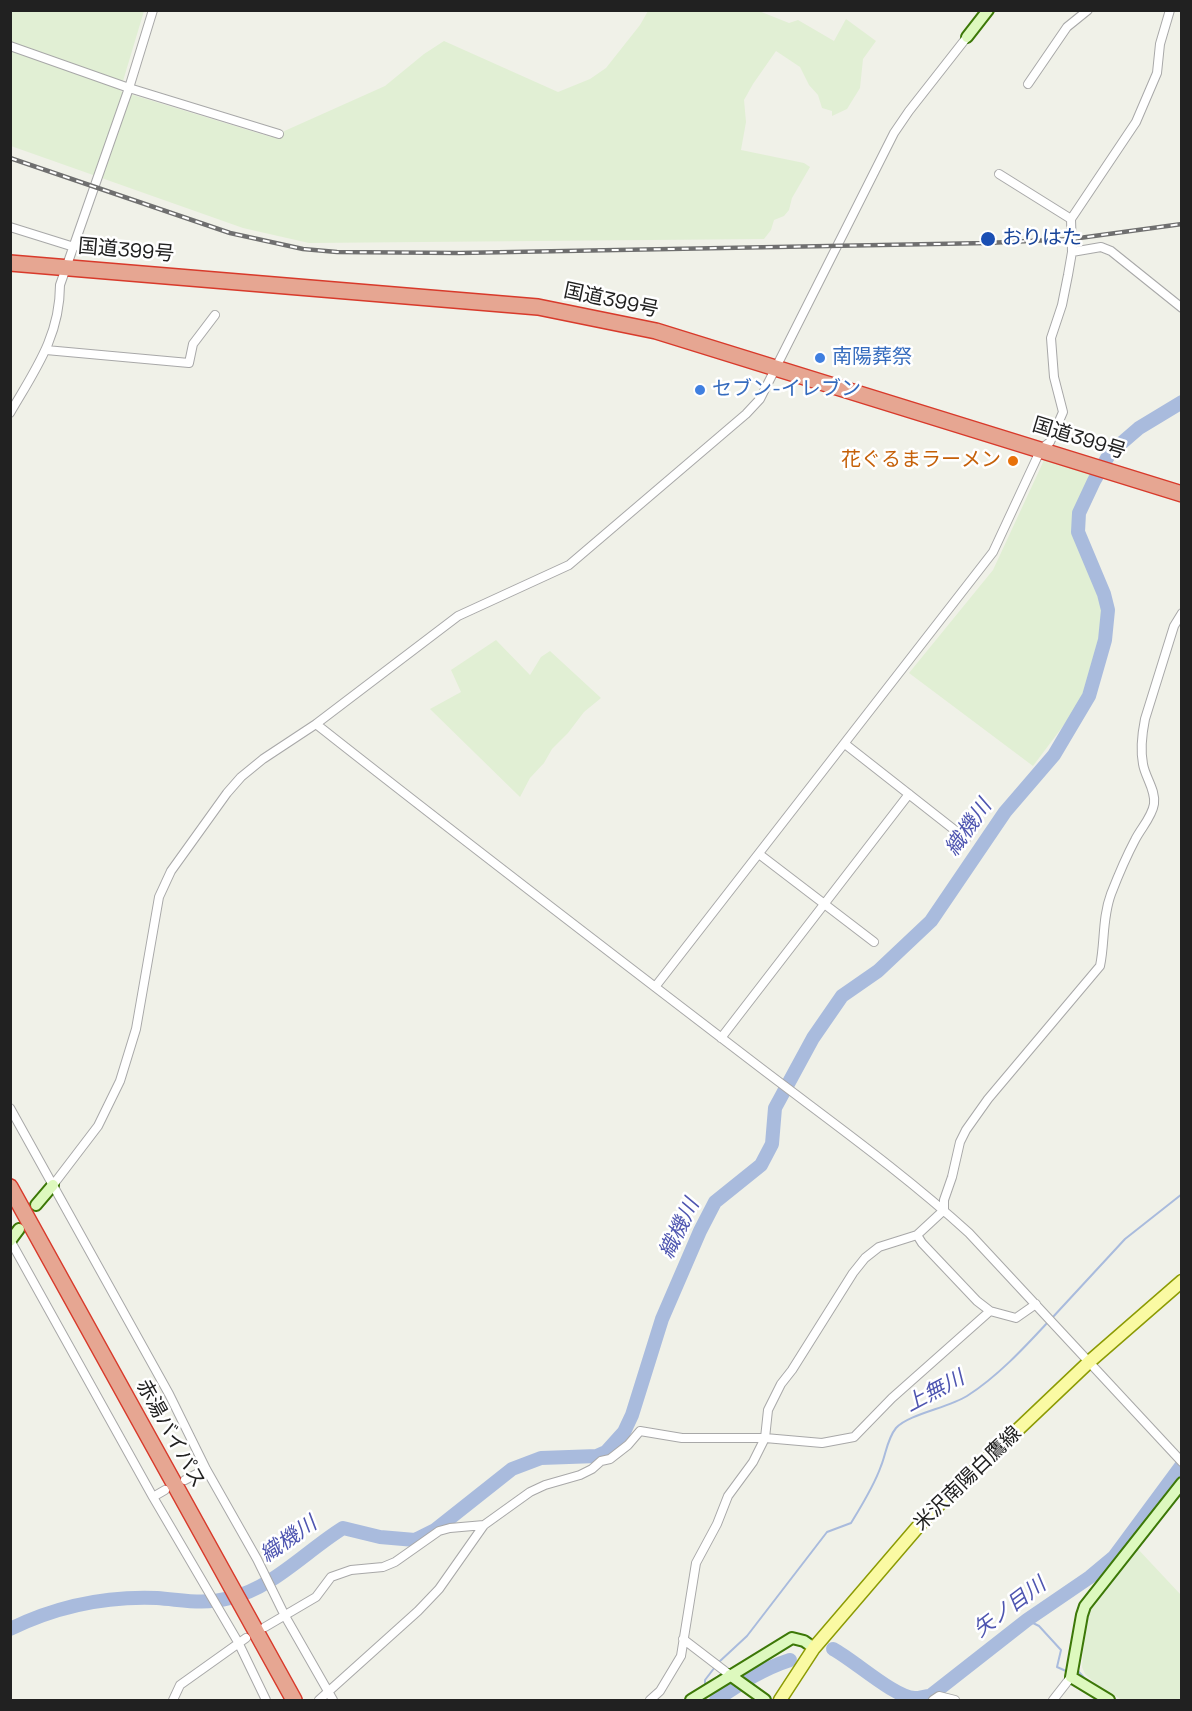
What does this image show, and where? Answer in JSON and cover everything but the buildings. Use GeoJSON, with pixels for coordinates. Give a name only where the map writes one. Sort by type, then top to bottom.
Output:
{"type":"FeatureCollection","features":[{"type":"Feature","properties":{"kind":"highway","name":"国道399号"},"geometry":{"type":"LineString","coordinates":[[10,262],[538,308],[656,331],[1182,494]]}},
{"type":"Feature","properties":{"kind":"highway","name":"赤湯バイパス"},"geometry":{"type":"LineString","coordinates":[[10,1187],[225,1577],[258,1625],[263,1645],[294,1701]]}},
{"type":"Feature","properties":{"kind":"highway"},"geometry":{"type":"LineString","coordinates":[[263,1645],[301,1701]]}},
{"type":"Feature","properties":{"kind":"main road","name":"米沢南陽白鷹線"},"geometry":{"type":"LineString","coordinates":[[780,1701],[814,1648],[928,1515],[1089,1362],[1182,1281]]}},
{"type":"Feature","properties":{"kind":"street"},"geometry":{"type":"LineString","coordinates":[[10,413],[46,350],[60,306],[60,285],[129,88],[153,10]]}},
{"type":"Feature","properties":{"kind":"street"},"geometry":{"type":"LineString","coordinates":[[36,1205],[98,1126],[120,1081],[136,1029],[159,897],[171,871],[207,818],[241,777],[458,616],[540,580],[581,557],[746,414],[760,399],[894,133],[988,10]]}},
{"type":"Feature","properties":{"kind":"street"},"geometry":{"type":"LineString","coordinates":[[1028,84],[1067,27],[1088,10]]}},
{"type":"Feature","properties":{"kind":"street"},"geometry":{"type":"LineString","coordinates":[[656,987],[993,552],[1041,449],[1050,442],[1063,412],[1054,377],[1051,338],[1062,305],[1072,252],[1071,219],[1136,122],[1157,73],[1160,44],[1170,10]]}},
{"type":"Feature","properties":{"kind":"street"},"geometry":{"type":"LineString","coordinates":[[10,46],[129,88],[279,134]]}},
{"type":"Feature","properties":{"kind":"street"},"geometry":{"type":"LineString","coordinates":[[999,174],[1071,219]]}},
{"type":"Feature","properties":{"kind":"street"},"geometry":{"type":"LineString","coordinates":[[10,227],[74,247]]}},
{"type":"Feature","properties":{"kind":"street"},"geometry":{"type":"LineString","coordinates":[[1072,252],[1101,247],[1111,252],[1182,308]]}},
{"type":"Feature","properties":{"kind":"street"},"geometry":{"type":"LineString","coordinates":[[46,350],[189,363],[193,344],[215,315]]}},
{"type":"Feature","properties":{"kind":"street"},"geometry":{"type":"LineString","coordinates":[[650,1701],[660,1691],[681,1656],[696,1563],[717,1524],[728,1496],[753,1462],[765,1438],[768,1410],[781,1384],[853,1272],[865,1258],[879,1247],[917,1234],[944,1210],[944,1200],[952,1178],[960,1142],[966,1130],[995,1091],[1100,966],[1102,933],[1110,898],[1135,839],[1145,824],[1154,803],[1143,766],[1144,719],[1174,626],[1182,613]]}},
{"type":"Feature","properties":{"kind":"street"},"geometry":{"type":"LineString","coordinates":[[315,724],[480,854],[798,1095],[944,1210],[969,1233],[1182,1462]]}},
{"type":"Feature","properties":{"kind":"street"},"geometry":{"type":"LineString","coordinates":[[845,744],[966,839]]}},
{"type":"Feature","properties":{"kind":"street"},"geometry":{"type":"LineString","coordinates":[[721,1038],[909,794]]}},
{"type":"Feature","properties":{"kind":"street"},"geometry":{"type":"LineString","coordinates":[[759,854],[874,942]]}},
{"type":"Feature","properties":{"kind":"street"},"geometry":{"type":"LineString","coordinates":[[10,1108],[169,1394],[285,1616],[333,1701]]}},
{"type":"Feature","properties":{"kind":"street"},"geometry":{"type":"LineString","coordinates":[[19,1229],[11,1241],[153,1497],[237,1642],[266,1701]]}},
{"type":"Feature","properties":{"kind":"street"},"geometry":{"type":"LineString","coordinates":[[917,1234],[922,1243],[977,1301],[990,1311],[1016,1318],[1036,1304]]}},
{"type":"Feature","properties":{"kind":"street"},"geometry":{"type":"LineString","coordinates":[[319,1701],[418,1611],[439,1588],[484,1525],[530,1492],[592,1469],[628,1445],[640,1431],[682,1438],[765,1438],[822,1443],[854,1437],[892,1398],[990,1311]]}},
{"type":"Feature","properties":{"kind":"street"},"geometry":{"type":"LineString","coordinates":[[185,1480],[206,1468]]}},
{"type":"Feature","properties":{"kind":"street"},"geometry":{"type":"LineString","coordinates":[[1053,1701],[1071,1677],[1085,1606],[1182,1483]]}},
{"type":"Feature","properties":{"kind":"street"},"geometry":{"type":"LineString","coordinates":[[153,1497],[165,1490]]}},
{"type":"Feature","properties":{"kind":"street"},"geometry":{"type":"LineString","coordinates":[[258,1625],[285,1616],[316,1597],[331,1577],[351,1570],[383,1567],[395,1562],[439,1532],[450,1528],[484,1525]]}},
{"type":"Feature","properties":{"kind":"street"},"geometry":{"type":"LineString","coordinates":[[173,1701],[180,1685],[237,1642],[246,1638]]}},
{"type":"Feature","properties":{"kind":"street"},"geometry":{"type":"LineString","coordinates":[[691,1701],[734,1678],[792,1638],[804,1641],[814,1648]]}},
{"type":"Feature","properties":{"kind":"street"},"geometry":{"type":"LineString","coordinates":[[683,1639],[765,1701]]}},
{"type":"Feature","properties":{"kind":"street"},"geometry":{"type":"LineString","coordinates":[[1071,1677],[1109,1701]]}},
{"type":"Feature","properties":{"kind":"street"},"geometry":{"type":"LineString","coordinates":[[933,1701],[939,1696],[955,1701]]}},
{"type":"Feature","properties":{"kind":"green space"},"geometry":{"type":"Polygon","coordinates":[[[11,11],[144,11],[120,91],[271,137],[385,86],[444,41],[558,92],[590,79],[606,68],[640,25],[648,11],[759,11],[789,23],[798,20],[834,41],[846,19],[876,41],[863,59],[860,88],[847,109],[832,116],[832,111],[822,108],[818,95],[809,85],[800,67],[776,51],[753,84],[744,100],[746,122],[741,150],[804,163],[810,167],[792,198],[789,210],[784,216],[774,220],[771,230],[764,239],[309,243],[243,228],[11,146],[11,11]]]}},
{"type":"Feature","properties":{"kind":"green space"},"geometry":{"type":"Polygon","coordinates":[[[1045,458],[1099,474],[1075,528],[1104,615],[1091,689],[1033,766],[909,673],[993,570],[1045,458]]]}},
{"type":"Feature","properties":{"kind":"green space"},"geometry":{"type":"Polygon","coordinates":[[[496,640],[530,675],[541,657],[550,651],[601,698],[584,712],[552,749],[544,763],[530,778],[520,797],[430,709],[461,692],[451,670],[496,640]]]}},
{"type":"Feature","properties":{"kind":"green space"},"geometry":{"type":"Polygon","coordinates":[[[1136,1547],[1181,1595],[1181,1700],[1122,1700],[1096,1684],[1085,1674],[1082,1667],[1085,1625],[1091,1605],[1136,1547]]]}},
{"type":"Feature","properties":{"kind":"waterway","name":"織機川"},"geometry":{"type":"LineString","coordinates":[[10,1629],[46,1614],[100,1601],[157,1598],[202,1602],[230,1598],[246,1593],[275,1578],[343,1528],[380,1537],[415,1540],[435,1530],[512,1469],[541,1458],[597,1456],[606,1452],[624,1432],[632,1415],[662,1319],[700,1231],[715,1202],[761,1165],[772,1144],[775,1108],[813,1038],[842,996],[878,971],[931,921],[1005,812],[1054,755],[1089,696],[1105,640],[1108,610],[1104,594],[1078,532],[1079,513],[1110,453],[1139,428],[1182,402]]}},
{"type":"Feature","properties":{"kind":"waterway","name":"上無川"},"geometry":{"type":"LineString","coordinates":[[1052,1318],[1125,1239],[1182,1194]]}},
{"type":"Feature","properties":{"kind":"waterway","name":"上無川"},"geometry":{"type":"LineString","coordinates":[[719,1662],[747,1636],[827,1532],[851,1523],[875,1481],[896,1428],[910,1419],[967,1396],[1010,1362],[1048,1322]]}},
{"type":"Feature","properties":{"kind":"waterway","name":"矢ノ目川"},"geometry":{"type":"LineString","coordinates":[[833,1649],[897,1692],[915,1698],[930,1696],[1027,1620],[1090,1577],[1114,1557],[1182,1465]]}},
{"type":"Feature","properties":{"kind":"waterway"},"geometry":{"type":"LineString","coordinates":[[1027,1620],[1039,1626],[1061,1650],[1057,1667],[1066,1671]]}},
{"type":"Feature","properties":{"kind":"waterway","name":"矢ノ目川"},"geometry":{"type":"LineString","coordinates":[[716,1700],[761,1672],[790,1660]]}},
{"type":"Feature","properties":{"kind":"waterway","name":"上無川"},"geometry":{"type":"LineString","coordinates":[[705,1688],[705,1680],[715,1667]]}},
{"type":"Feature","properties":{"kind":"waterway"},"geometry":{"type":"LineString","coordinates":[[1078,1671],[1087,1681]]}},
{"type":"Feature","properties":{"kind":"railway"},"geometry":{"type":"LineString","coordinates":[[10,158],[230,233],[303,249],[337,252],[459,253],[987,243],[1072,239],[1182,224]]}},
{"type":"Feature","properties":{"kind":"place","name":"おりはた"},"geometry":{"type":"Point","coordinates":[988,239]}},
{"type":"Feature","properties":{"kind":"place","name":"南陽葬祭"},"geometry":{"type":"Point","coordinates":[820,358]}},
{"type":"Feature","properties":{"kind":"place","name":"セブン-イレブン"},"geometry":{"type":"Point","coordinates":[700,390]}},
{"type":"Feature","properties":{"kind":"place","name":"花ぐるまラーメン"},"geometry":{"type":"Point","coordinates":[1013,461]}}]}
